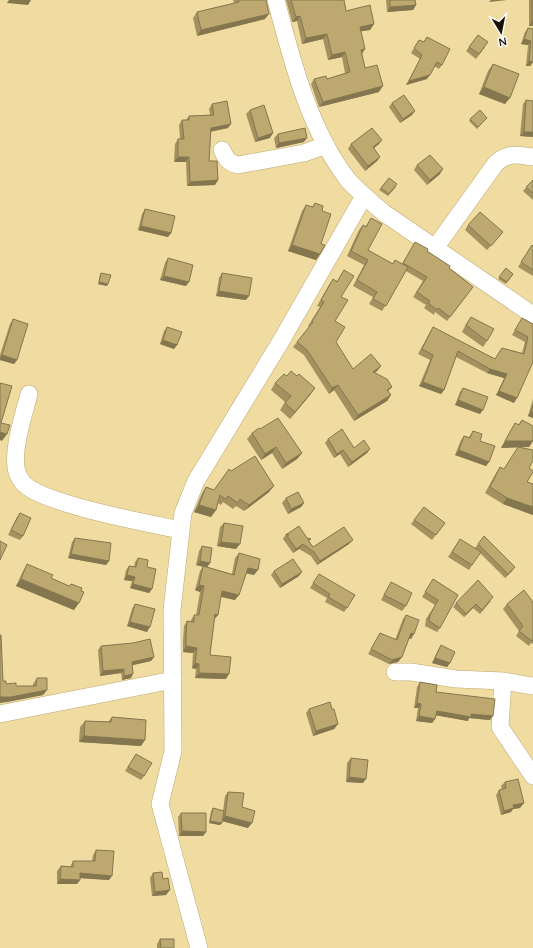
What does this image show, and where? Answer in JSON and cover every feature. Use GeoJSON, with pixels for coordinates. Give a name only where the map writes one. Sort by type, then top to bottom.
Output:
{"type":"FeatureCollection","features":[{"type":"Feature","properties":{"kind":"street"},"geometry":{"type":"LineString","coordinates":[[276,0],[294,71],[326,146],[348,180],[364,196],[435,248],[532,313]]}},
{"type":"Feature","properties":{"kind":"street"},"geometry":{"type":"LineString","coordinates":[[222,150],[227,160],[238,165],[304,153],[326,146]]}},
{"type":"Feature","properties":{"kind":"street"},"geometry":{"type":"LineString","coordinates":[[435,248],[496,163],[504,156],[514,154],[533,157]]}},
{"type":"Feature","properties":{"kind":"street"},"geometry":{"type":"LineString","coordinates":[[199,948],[160,804],[173,751],[172,610],[183,512],[196,481],[281,341],[364,196]]}},
{"type":"Feature","properties":{"kind":"street"},"geometry":{"type":"LineString","coordinates":[[29,394],[16,455],[17,471],[23,483],[34,491],[77,506],[180,530]]}},
{"type":"Feature","properties":{"kind":"street"},"geometry":{"type":"LineString","coordinates":[[395,672],[411,672],[456,679],[503,681],[533,686]]}},
{"type":"Feature","properties":{"kind":"street"},"geometry":{"type":"LineString","coordinates":[[0,714],[173,680]]}},
{"type":"Feature","properties":{"kind":"street"},"geometry":{"type":"LineString","coordinates":[[503,681],[500,727],[533,776]]}},
{"type":"Feature","properties":{"kind":"building"},"geometry":{"type":"Polygon","coordinates":[[[238,0],[266,0],[269,14],[201,30],[197,12],[239,2],[238,0]]]}},
{"type":"Feature","properties":{"kind":"building"},"geometry":{"type":"Polygon","coordinates":[[[291,0],[344,0],[346,11],[370,5],[374,24],[360,27],[365,49],[361,50],[365,68],[377,65],[383,86],[323,102],[314,79],[326,76],[327,79],[350,72],[345,52],[332,55],[327,34],[306,38],[300,16],[296,17],[291,0]]]}},
{"type":"Feature","properties":{"kind":"building"},"geometry":{"type":"Polygon","coordinates":[[[390,0],[415,0],[416,5],[390,7],[390,0]]]}},
{"type":"Feature","properties":{"kind":"building"},"geometry":{"type":"Polygon","coordinates":[[[533,0],[533,22],[532,21],[533,0]]]}},
{"type":"Feature","properties":{"kind":"building"},"geometry":{"type":"Polygon","coordinates":[[[528,28],[533,29],[533,62],[529,61],[531,41],[524,39],[528,28]]]}},
{"type":"Feature","properties":{"kind":"building"},"geometry":{"type":"Polygon","coordinates":[[[478,35],[488,42],[479,54],[469,47],[478,35]]]}},
{"type":"Feature","properties":{"kind":"building"},"geometry":{"type":"Polygon","coordinates":[[[427,37],[450,49],[442,65],[437,62],[430,75],[409,81],[422,55],[414,48],[419,40],[424,42],[427,37]]]}},
{"type":"Feature","properties":{"kind":"building"},"geometry":{"type":"Polygon","coordinates":[[[493,64],[519,74],[510,98],[484,87],[493,64]]]}},
{"type":"Feature","properties":{"kind":"building"},"geometry":{"type":"Polygon","coordinates":[[[404,95],[415,111],[403,119],[392,103],[404,95]]]}},
{"type":"Feature","properties":{"kind":"building"},"geometry":{"type":"Polygon","coordinates":[[[526,100],[533,101],[533,132],[524,132],[526,100]]]}},
{"type":"Feature","properties":{"kind":"building"},"geometry":{"type":"Polygon","coordinates":[[[227,101],[231,124],[211,128],[209,161],[217,161],[218,180],[190,182],[189,157],[178,157],[178,139],[184,139],[182,120],[189,120],[189,116],[214,115],[212,104],[227,101]]]}},
{"type":"Feature","properties":{"kind":"building"},"geometry":{"type":"Polygon","coordinates":[[[264,105],[273,133],[258,138],[250,110],[264,105]]]}},
{"type":"Feature","properties":{"kind":"building"},"geometry":{"type":"Polygon","coordinates":[[[480,110],[487,118],[478,127],[470,119],[480,110]]]}},
{"type":"Feature","properties":{"kind":"building"},"geometry":{"type":"Polygon","coordinates":[[[305,128],[307,138],[279,143],[278,134],[305,128]]]}},
{"type":"Feature","properties":{"kind":"building"},"geometry":{"type":"Polygon","coordinates":[[[372,128],[382,140],[373,147],[380,157],[368,166],[351,144],[372,128]]]}},
{"type":"Feature","properties":{"kind":"building"},"geometry":{"type":"Polygon","coordinates":[[[430,155],[443,169],[430,180],[417,165],[430,155]]]}},
{"type":"Feature","properties":{"kind":"building"},"geometry":{"type":"Polygon","coordinates":[[[389,178],[397,184],[389,194],[381,188],[389,178]]]}},
{"type":"Feature","properties":{"kind":"building"},"geometry":{"type":"Polygon","coordinates":[[[533,180],[533,193],[526,187],[533,180]]]}},
{"type":"Feature","properties":{"kind":"building"},"geometry":{"type":"Polygon","coordinates":[[[315,203],[323,206],[322,211],[331,214],[321,244],[325,245],[320,254],[292,245],[306,205],[313,207],[315,203]]]}},
{"type":"Feature","properties":{"kind":"building"},"geometry":{"type":"Polygon","coordinates":[[[145,209],[175,216],[171,233],[141,226],[145,209]]]}},
{"type":"Feature","properties":{"kind":"building"},"geometry":{"type":"Polygon","coordinates":[[[480,212],[503,232],[491,246],[468,225],[480,212]]]}},
{"type":"Feature","properties":{"kind":"building"},"geometry":{"type":"Polygon","coordinates":[[[371,218],[382,224],[368,250],[393,264],[395,260],[408,267],[386,306],[373,299],[377,292],[357,280],[368,260],[351,251],[363,225],[366,227],[371,218]]]}},
{"type":"Feature","properties":{"kind":"building"},"geometry":{"type":"Polygon","coordinates":[[[415,242],[428,249],[427,251],[450,266],[449,268],[473,287],[450,317],[438,308],[437,310],[428,303],[430,301],[417,292],[427,277],[403,263],[415,242]]]}},
{"type":"Feature","properties":{"kind":"building"},"geometry":{"type":"Polygon","coordinates":[[[532,245],[533,246],[533,270],[521,262],[532,245]]]}},
{"type":"Feature","properties":{"kind":"building"},"geometry":{"type":"Polygon","coordinates":[[[168,258],[193,265],[189,282],[164,276],[168,258]]]}},
{"type":"Feature","properties":{"kind":"building"},"geometry":{"type":"Polygon","coordinates":[[[506,268],[513,274],[507,282],[499,277],[506,268]]]}},
{"type":"Feature","properties":{"kind":"building"},"geometry":{"type":"Polygon","coordinates":[[[344,270],[354,276],[341,297],[348,300],[335,321],[345,327],[336,342],[353,369],[371,354],[381,366],[373,372],[387,379],[392,387],[387,390],[391,395],[358,415],[338,385],[332,388],[307,350],[297,342],[313,322],[312,321],[324,302],[321,300],[333,279],[337,282],[344,270]]]}},
{"type":"Feature","properties":{"kind":"building"},"geometry":{"type":"Polygon","coordinates":[[[101,273],[111,275],[108,284],[99,282],[101,273]]]}},
{"type":"Feature","properties":{"kind":"building"},"geometry":{"type":"Polygon","coordinates":[[[222,273],[252,278],[249,296],[219,291],[222,273]]]}},
{"type":"Feature","properties":{"kind":"building"},"geometry":{"type":"Polygon","coordinates":[[[471,317],[494,329],[487,341],[466,325],[471,317]]]}},
{"type":"Feature","properties":{"kind":"building"},"geometry":{"type":"Polygon","coordinates":[[[522,318],[533,324],[533,362],[517,398],[499,391],[507,374],[490,369],[458,351],[444,390],[423,382],[433,355],[422,349],[433,327],[495,359],[502,348],[524,354],[528,337],[515,330],[522,318]]]}},
{"type":"Feature","properties":{"kind":"building"},"geometry":{"type":"Polygon","coordinates":[[[13,319],[28,324],[17,360],[2,355],[13,319]]]}},
{"type":"Feature","properties":{"kind":"building"},"geometry":{"type":"Polygon","coordinates":[[[167,327],[182,332],[177,345],[163,340],[167,327]]]}},
{"type":"Feature","properties":{"kind":"building"},"geometry":{"type":"Polygon","coordinates":[[[291,371],[297,376],[299,374],[315,388],[295,412],[285,403],[291,396],[275,383],[284,374],[287,376],[291,371]]]}},
{"type":"Feature","properties":{"kind":"building"},"geometry":{"type":"Polygon","coordinates":[[[0,383],[12,386],[1,423],[10,425],[7,434],[0,432],[0,383]]]}},
{"type":"Feature","properties":{"kind":"building"},"geometry":{"type":"Polygon","coordinates":[[[463,388],[488,397],[483,410],[458,400],[463,388]]]}},
{"type":"Feature","properties":{"kind":"building"},"geometry":{"type":"Polygon","coordinates":[[[278,418],[302,453],[286,463],[276,447],[265,454],[252,433],[278,418]]]}},
{"type":"Feature","properties":{"kind":"building"},"geometry":{"type":"Polygon","coordinates":[[[522,420],[533,426],[533,441],[505,441],[515,423],[519,425],[522,420]]]}},
{"type":"Feature","properties":{"kind":"building"},"geometry":{"type":"Polygon","coordinates":[[[342,429],[354,448],[364,440],[370,449],[352,462],[343,450],[337,454],[328,439],[342,429]]]}},
{"type":"Feature","properties":{"kind":"building"},"geometry":{"type":"Polygon","coordinates":[[[473,431],[482,434],[480,441],[495,446],[489,462],[459,450],[464,436],[470,438],[473,431]]]}},
{"type":"Feature","properties":{"kind":"building"},"geometry":{"type":"Polygon","coordinates":[[[518,447],[533,450],[533,461],[529,468],[533,472],[527,482],[533,484],[533,507],[507,498],[490,487],[500,467],[504,469],[518,447]]]}},
{"type":"Feature","properties":{"kind":"building"},"geometry":{"type":"Polygon","coordinates":[[[255,456],[274,486],[249,505],[240,499],[238,503],[228,496],[225,499],[220,495],[216,510],[199,505],[206,487],[214,490],[229,469],[231,471],[255,456]]]}},
{"type":"Feature","properties":{"kind":"building"},"geometry":{"type":"Polygon","coordinates":[[[298,492],[304,503],[291,509],[286,498],[298,492]]]}},
{"type":"Feature","properties":{"kind":"building"},"geometry":{"type":"Polygon","coordinates":[[[424,507],[445,523],[436,535],[414,520],[424,507]]]}},
{"type":"Feature","properties":{"kind":"building"},"geometry":{"type":"Polygon","coordinates":[[[20,513],[31,518],[23,536],[11,530],[20,513]]]}},
{"type":"Feature","properties":{"kind":"building"},"geometry":{"type":"Polygon","coordinates":[[[224,523],[243,526],[240,544],[221,542],[224,523]]]}},
{"type":"Feature","properties":{"kind":"building"},"geometry":{"type":"Polygon","coordinates":[[[299,526],[307,538],[311,539],[308,540],[313,547],[344,527],[353,540],[320,561],[314,552],[303,544],[296,549],[286,534],[289,535],[287,534],[299,526]]]}},
{"type":"Feature","properties":{"kind":"building"},"geometry":{"type":"Polygon","coordinates":[[[484,536],[515,567],[508,574],[478,544],[484,536]]]}},
{"type":"Feature","properties":{"kind":"building"},"geometry":{"type":"Polygon","coordinates":[[[75,538],[111,543],[109,561],[71,554],[75,538]]]}},
{"type":"Feature","properties":{"kind":"building"},"geometry":{"type":"Polygon","coordinates":[[[460,539],[481,552],[472,565],[452,552],[460,539]]]}},
{"type":"Feature","properties":{"kind":"building"},"geometry":{"type":"Polygon","coordinates":[[[0,541],[7,545],[0,560],[0,541]]]}},
{"type":"Feature","properties":{"kind":"building"},"geometry":{"type":"Polygon","coordinates":[[[202,546],[212,548],[210,563],[200,561],[202,546]]]}},
{"type":"Feature","properties":{"kind":"building"},"geometry":{"type":"Polygon","coordinates":[[[239,553],[260,559],[258,570],[248,568],[239,595],[222,591],[218,615],[215,614],[210,655],[231,657],[229,674],[199,673],[199,664],[195,663],[197,648],[186,646],[186,636],[187,621],[194,622],[194,615],[199,615],[204,586],[199,585],[203,566],[234,575],[239,553]]]}},
{"type":"Feature","properties":{"kind":"building"},"geometry":{"type":"Polygon","coordinates":[[[138,558],[148,560],[147,567],[156,569],[152,589],[133,584],[135,577],[127,575],[129,566],[136,567],[138,558]]]}},
{"type":"Feature","properties":{"kind":"building"},"geometry":{"type":"Polygon","coordinates":[[[293,559],[302,572],[282,584],[274,571],[293,559]]]}},
{"type":"Feature","properties":{"kind":"building"},"geometry":{"type":"Polygon","coordinates":[[[27,564],[53,575],[51,578],[69,586],[71,584],[82,588],[81,591],[84,592],[79,603],[21,579],[27,564]]]}},
{"type":"Feature","properties":{"kind":"building"},"geometry":{"type":"Polygon","coordinates":[[[319,574],[355,595],[347,608],[328,597],[330,594],[313,583],[319,574]]]}},
{"type":"Feature","properties":{"kind":"building"},"geometry":{"type":"Polygon","coordinates":[[[433,579],[458,595],[440,628],[429,621],[430,615],[438,600],[425,592],[433,579]]]}},
{"type":"Feature","properties":{"kind":"building"},"geometry":{"type":"Polygon","coordinates":[[[478,580],[493,597],[482,610],[476,604],[466,614],[456,603],[478,580]]]}},
{"type":"Feature","properties":{"kind":"building"},"geometry":{"type":"Polygon","coordinates":[[[391,582],[412,593],[406,606],[384,595],[391,582]]]}},
{"type":"Feature","properties":{"kind":"building"},"geometry":{"type":"Polygon","coordinates":[[[524,590],[533,602],[532,641],[519,631],[523,626],[507,604],[524,590]]]}},
{"type":"Feature","properties":{"kind":"building"},"geometry":{"type":"Polygon","coordinates":[[[135,604],[155,609],[150,627],[130,622],[135,604]]]}},
{"type":"Feature","properties":{"kind":"building"},"geometry":{"type":"Polygon","coordinates":[[[406,615],[419,620],[414,634],[411,633],[402,657],[392,660],[371,649],[380,633],[397,640],[406,615]]]}},
{"type":"Feature","properties":{"kind":"building"},"geometry":{"type":"Polygon","coordinates":[[[0,635],[3,681],[6,681],[6,684],[16,683],[16,686],[36,686],[37,678],[47,678],[47,690],[11,697],[0,697],[0,635]]]}},
{"type":"Feature","properties":{"kind":"building"},"geometry":{"type":"Polygon","coordinates":[[[150,639],[154,657],[132,662],[133,674],[124,676],[124,669],[103,671],[101,646],[133,643],[150,639]]]}},
{"type":"Feature","properties":{"kind":"building"},"geometry":{"type":"Polygon","coordinates":[[[441,645],[455,652],[450,663],[435,658],[441,645]]]}},
{"type":"Feature","properties":{"kind":"building"},"geometry":{"type":"Polygon","coordinates":[[[420,682],[437,685],[436,692],[495,699],[493,716],[471,714],[471,717],[437,711],[435,719],[419,716],[421,704],[417,703],[420,682]]]}},
{"type":"Feature","properties":{"kind":"building"},"geometry":{"type":"Polygon","coordinates":[[[330,702],[332,709],[334,709],[338,724],[316,731],[309,709],[330,702]]]}},
{"type":"Feature","properties":{"kind":"building"},"geometry":{"type":"Polygon","coordinates":[[[112,717],[146,720],[145,740],[84,736],[85,721],[111,722],[112,717]]]}},
{"type":"Feature","properties":{"kind":"building"},"geometry":{"type":"Polygon","coordinates":[[[136,754],[152,763],[144,776],[128,767],[136,754]]]}},
{"type":"Feature","properties":{"kind":"building"},"geometry":{"type":"Polygon","coordinates":[[[351,758],[368,760],[366,779],[349,777],[351,758]]]}},
{"type":"Feature","properties":{"kind":"building"},"geometry":{"type":"Polygon","coordinates":[[[518,779],[524,803],[513,805],[514,808],[504,811],[499,790],[506,788],[505,782],[518,779]]]}},
{"type":"Feature","properties":{"kind":"building"},"geometry":{"type":"Polygon","coordinates":[[[228,792],[244,793],[242,807],[255,811],[252,823],[225,816],[228,792]]]}},
{"type":"Feature","properties":{"kind":"building"},"geometry":{"type":"Polygon","coordinates":[[[213,808],[224,811],[222,823],[210,821],[213,808]]]}},
{"type":"Feature","properties":{"kind":"building"},"geometry":{"type":"Polygon","coordinates":[[[181,813],[206,813],[206,832],[182,831],[181,813]]]}},
{"type":"Feature","properties":{"kind":"building"},"geometry":{"type":"Polygon","coordinates":[[[96,850],[114,851],[112,876],[80,873],[80,880],[60,879],[61,866],[73,867],[73,861],[95,861],[96,850]]]}},
{"type":"Feature","properties":{"kind":"building"},"geometry":{"type":"Polygon","coordinates":[[[162,872],[163,879],[168,878],[170,890],[155,892],[153,873],[162,872]]]}},
{"type":"Feature","properties":{"kind":"building"},"geometry":{"type":"Polygon","coordinates":[[[160,939],[174,939],[174,948],[161,948],[160,939]]]}}]}
